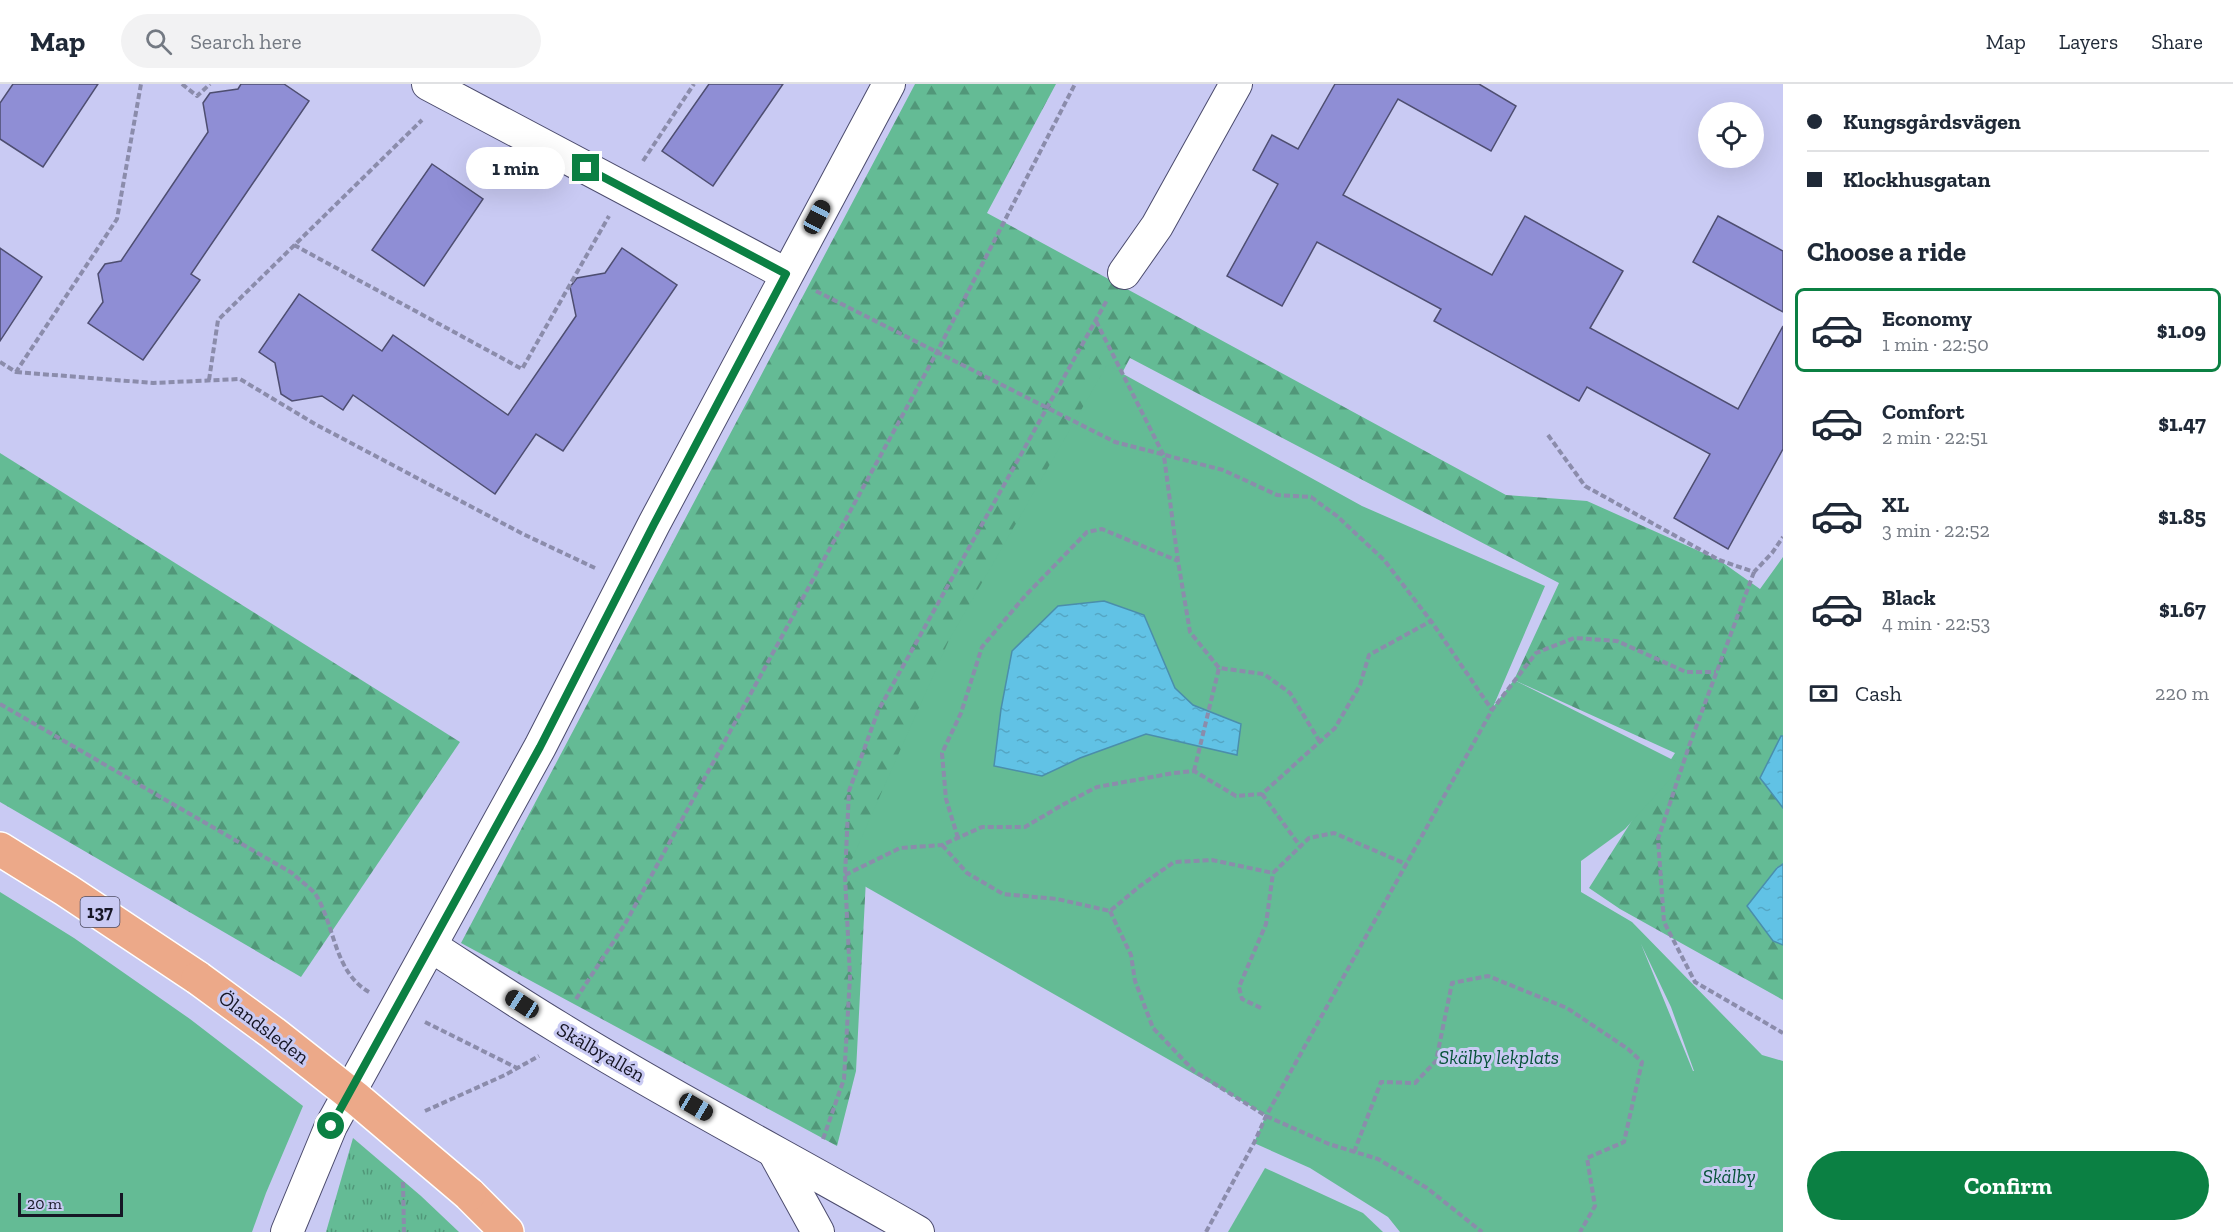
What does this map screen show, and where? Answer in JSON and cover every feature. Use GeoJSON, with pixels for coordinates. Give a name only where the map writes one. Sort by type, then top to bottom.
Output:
{"type":"FeatureCollection","features":[{"type":"Feature","properties":{"kind":"main road","name":"Ölandsleden"},"geometry":{"type":"LineString","coordinates":[[0,849],[198,978],[273,1033],[357,1099],[469,1194],[507,1232]]}},
{"type":"Feature","properties":{"kind":"street"},"geometry":{"type":"LineString","coordinates":[[287,1232],[331,1126],[540,747],[786,274],[889,84]]}},
{"type":"Feature","properties":{"kind":"street"},"geometry":{"type":"LineString","coordinates":[[1124,273],[1156,226],[1236,84]]}},
{"type":"Feature","properties":{"kind":"street"},"geometry":{"type":"LineString","coordinates":[[438,89],[786,274]]}},
{"type":"Feature","properties":{"kind":"street","name":"Skälbyallén"},"geometry":{"type":"LineString","coordinates":[[431,946],[559,1028],[918,1232]]}},
{"type":"Feature","properties":{"kind":"street"},"geometry":{"type":"LineString","coordinates":[[774,1152],[818,1232]]}},
{"type":"Feature","properties":{"kind":"path"},"geometry":{"type":"LineString","coordinates":[[16,372],[117,219],[141,84]]}},
{"type":"Feature","properties":{"kind":"path"},"geometry":{"type":"LineString","coordinates":[[183,84],[197,96],[210,84]]}},
{"type":"Feature","properties":{"kind":"path"},"geometry":{"type":"LineString","coordinates":[[294,245],[522,369],[625,189],[694,84]]}},
{"type":"Feature","properties":{"kind":"path"},"geometry":{"type":"LineString","coordinates":[[424,1112],[517,1068],[539,1056],[548,1046],[625,924],[937,352],[1075,84]]}},
{"type":"Feature","properties":{"kind":"path"},"geometry":{"type":"LineString","coordinates":[[209,380],[218,320],[294,245],[438,89]]}},
{"type":"Feature","properties":{"kind":"path"},"geometry":{"type":"LineString","coordinates":[[812,1171],[844,1079],[850,977],[845,875],[849,791],[878,711],[1124,273]]}},
{"type":"Feature","properties":{"kind":"path"},"geometry":{"type":"LineString","coordinates":[[786,274],[813,290],[1115,442],[1223,470],[1277,495],[1311,497],[1337,516],[1384,560],[1431,621],[1492,710]]}},
{"type":"Feature","properties":{"kind":"path"},"geometry":{"type":"LineString","coordinates":[[1095,321],[1164,456],[1190,632],[1219,668],[1264,674],[1290,693],[1320,742]]}},
{"type":"Feature","properties":{"kind":"path"},"geometry":{"type":"LineString","coordinates":[[0,362],[16,372],[153,383],[240,379],[336,435],[523,534],[624,582]]}},
{"type":"Feature","properties":{"kind":"path"},"geometry":{"type":"LineString","coordinates":[[1548,435],[1585,486],[1719,560],[1754,572]]}},
{"type":"Feature","properties":{"kind":"path"},"geometry":{"type":"LineString","coordinates":[[958,838],[946,800],[942,753],[962,713],[982,647],[1025,596],[1088,532],[1102,529],[1178,561]]}},
{"type":"Feature","properties":{"kind":"path"},"geometry":{"type":"LineString","coordinates":[[1783,537],[1754,572],[1689,746],[1658,839],[1664,922],[1695,982],[1783,1033]]}},
{"type":"Feature","properties":{"kind":"path"},"geometry":{"type":"LineString","coordinates":[[845,875],[900,848],[942,845],[982,827],[1025,827],[1097,787],[1174,772],[1194,771],[1236,796],[1262,794],[1335,728],[1355,694],[1369,655],[1431,621]]}},
{"type":"Feature","properties":{"kind":"path"},"geometry":{"type":"LineString","coordinates":[[1206,1232],[1266,1116],[1492,710],[1536,653],[1574,638],[1617,641],[1686,672],[1716,672]]}},
{"type":"Feature","properties":{"kind":"path"},"geometry":{"type":"LineString","coordinates":[[1194,771],[1219,668]]}},
{"type":"Feature","properties":{"kind":"path"},"geometry":{"type":"LineString","coordinates":[[0,704],[292,873],[315,895],[345,968],[360,987],[517,1068]]}},
{"type":"Feature","properties":{"kind":"path"},"geometry":{"type":"LineString","coordinates":[[1262,794],[1300,846]]}},
{"type":"Feature","properties":{"kind":"path"},"geometry":{"type":"LineString","coordinates":[[1261,1008],[1242,999],[1239,987],[1266,924],[1273,873],[1300,846],[1309,838],[1334,833],[1406,864]]}},
{"type":"Feature","properties":{"kind":"path"},"geometry":{"type":"LineString","coordinates":[[942,845],[966,873],[1003,894],[1057,899],[1110,911]]}},
{"type":"Feature","properties":{"kind":"path"},"geometry":{"type":"LineString","coordinates":[[1110,911],[1174,862],[1212,860],[1273,873]]}},
{"type":"Feature","properties":{"kind":"path"},"geometry":{"type":"LineString","coordinates":[[1110,911],[1131,955],[1135,981],[1153,1028],[1194,1071],[1266,1116],[1329,1144],[1378,1159],[1427,1188],[1482,1232]]}},
{"type":"Feature","properties":{"kind":"path"},"geometry":{"type":"LineString","coordinates":[[1354,1152],[1381,1082],[1415,1083],[1436,1061],[1452,983],[1488,976],[1567,1008],[1628,1049],[1642,1062],[1624,1142],[1587,1158],[1595,1206],[1580,1232]]}},
{"type":"Feature","properties":{"kind":"path"},"geometry":{"type":"LineString","coordinates":[[403,1177],[404,1232]]}},
{"type":"Feature","properties":{"kind":"green space"},"geometry":{"type":"Polygon","coordinates":[[[915,84],[1056,84],[987,213],[1506,495],[1587,501],[1719,560],[1760,589],[1783,557],[1783,736],[1760,778],[1783,808],[1783,864],[1776,868],[1773,941],[1783,945],[1783,1000],[1620,909],[1589,888],[1675,753],[1514,680],[1559,583],[1130,358],[867,860],[856,1071],[837,1146],[461,943],[915,84]]]}},
{"type":"Feature","properties":{"kind":"green space"},"geometry":{"type":"Polygon","coordinates":[[[1107,365],[1362,506],[1545,586],[1493,707],[1514,680],[1683,765],[1625,829],[1581,861],[1581,892],[1632,922],[1762,1055],[1783,1061],[1783,1232],[1400,1232],[1388,1217],[1310,1168],[1254,1143],[1266,1115],[845,875],[949,640],[1107,365]],[[1641,944],[1694,1071],[1671,1007],[1641,944]]]}},
{"type":"Feature","properties":{"kind":"green space"},"geometry":{"type":"Polygon","coordinates":[[[0,453],[460,742],[301,977],[0,802],[0,453]]]}},
{"type":"Feature","properties":{"kind":"green space"},"geometry":{"type":"Polygon","coordinates":[[[0,892],[74,938],[190,1019],[303,1106],[252,1232],[0,1232],[0,892]]]}},
{"type":"Feature","properties":{"kind":"green space"},"geometry":{"type":"Polygon","coordinates":[[[353,1138],[421,1196],[459,1232],[326,1232],[353,1138]]]}},
{"type":"Feature","properties":{"kind":"green space"},"geometry":{"type":"Polygon","coordinates":[[[1265,1168],[1363,1213],[1383,1232],[1228,1232],[1265,1168]]]}},
{"type":"Feature","properties":{"kind":"water"},"geometry":{"type":"Polygon","coordinates":[[[1104,601],[1144,615],[1175,688],[1193,705],[1241,724],[1237,755],[1146,734],[1080,758],[1042,776],[994,766],[1001,709],[1012,651],[1058,606],[1104,601]]]}},
{"type":"Feature","properties":{"kind":"water"},"geometry":{"type":"Polygon","coordinates":[[[1783,736],[1783,808],[1760,778],[1783,736]]]}},
{"type":"Feature","properties":{"kind":"water"},"geometry":{"type":"Polygon","coordinates":[[[1783,864],[1783,945],[1773,941],[1747,906],[1777,868],[1783,864]]]}},
{"type":"Feature","properties":{"kind":"building"},"geometry":{"type":"Polygon","coordinates":[[[13,84],[98,84],[43,167],[0,139],[0,103],[13,84]]]}},
{"type":"Feature","properties":{"kind":"building"},"geometry":{"type":"Polygon","coordinates":[[[241,84],[284,84],[309,101],[191,274],[200,280],[143,360],[88,323],[103,302],[98,274],[105,264],[121,261],[208,132],[203,103],[210,93],[238,89],[241,84]]]}},
{"type":"Feature","properties":{"kind":"building"},"geometry":{"type":"Polygon","coordinates":[[[709,84],[783,84],[713,186],[662,151],[709,84]]]}},
{"type":"Feature","properties":{"kind":"building"},"geometry":{"type":"Polygon","coordinates":[[[1335,84],[1479,84],[1516,106],[1491,151],[1398,99],[1343,195],[1492,275],[1525,216],[1623,271],[1590,328],[1738,409],[1783,326],[1783,449],[1728,549],[1674,518],[1710,454],[1587,387],[1579,401],[1434,321],[1441,309],[1317,242],[1282,306],[1227,276],[1278,184],[1253,170],[1272,135],[1298,149],[1335,84]]]}},
{"type":"Feature","properties":{"kind":"building"},"geometry":{"type":"Polygon","coordinates":[[[432,164],[483,199],[424,286],[372,250],[432,164]]]}},
{"type":"Feature","properties":{"kind":"building"},"geometry":{"type":"Polygon","coordinates":[[[1718,216],[1783,251],[1783,312],[1693,262],[1718,216]]]}},
{"type":"Feature","properties":{"kind":"building"},"geometry":{"type":"Polygon","coordinates":[[[0,248],[42,277],[0,341],[0,248]]]}},
{"type":"Feature","properties":{"kind":"building"},"geometry":{"type":"Polygon","coordinates":[[[622,248],[677,285],[563,451],[536,434],[495,494],[353,395],[343,410],[322,396],[292,401],[281,394],[275,363],[259,352],[299,294],[382,351],[393,335],[508,415],[576,316],[570,287],[577,278],[605,273],[622,248]]]}},
{"type":"Feature","properties":{"kind":"route"},"geometry":{"type":"LineString","coordinates":[[331,1126],[540,747],[786,274],[586,168]]}},
{"type":"Feature","properties":{"kind":"park label","name":"Skälby lekplats"},"geometry":{"type":"Point","coordinates":[1499,1057]}},
{"type":"Feature","properties":{"kind":"park label","name":"Skälby"},"geometry":{"type":"Point","coordinates":[1729,1176]}}]}
